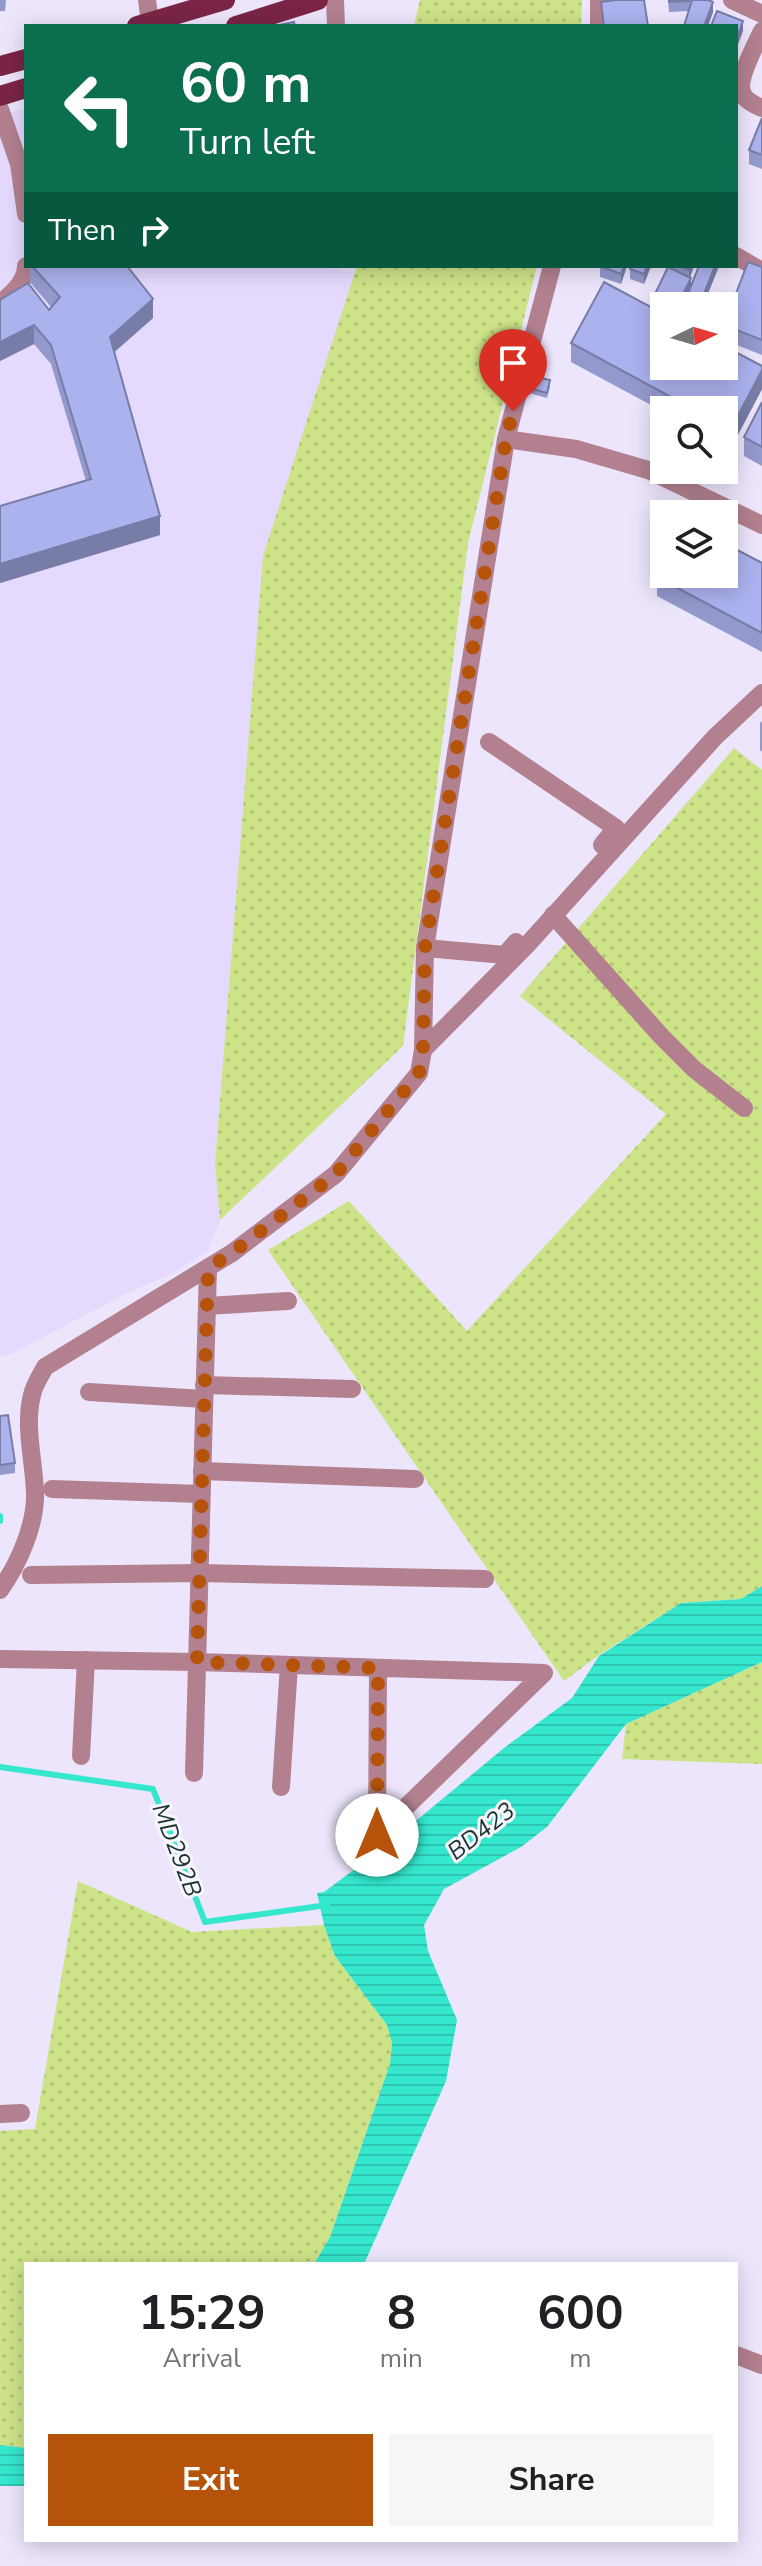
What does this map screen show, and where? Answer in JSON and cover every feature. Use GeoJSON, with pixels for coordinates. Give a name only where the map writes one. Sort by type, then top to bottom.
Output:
{"type":"FeatureCollection","features":[{"type":"Feature","properties":{"kind":"main road"},"geometry":{"type":"LineString","coordinates":[[143,24],[225,0]]}},
{"type":"Feature","properties":{"kind":"main road"},"geometry":{"type":"LineString","coordinates":[[242,24],[318,0]]}},
{"type":"Feature","properties":{"kind":"main road"},"geometry":{"type":"LineString","coordinates":[[0,66],[24,60]]}},
{"type":"Feature","properties":{"kind":"main road"},"geometry":{"type":"LineString","coordinates":[[0,96],[24,89]]}},
{"type":"Feature","properties":{"kind":"street"},"geometry":{"type":"LineString","coordinates":[[143,24],[147,0]]}},
{"type":"Feature","properties":{"kind":"street"},"geometry":{"type":"LineString","coordinates":[[335,0],[336,24]]}},
{"type":"Feature","properties":{"kind":"street"},"geometry":{"type":"LineString","coordinates":[[599,0],[599,24]]}},
{"type":"Feature","properties":{"kind":"street"},"geometry":{"type":"LineString","coordinates":[[732,0],[762,14]]}},
{"type":"Feature","properties":{"kind":"street"},"geometry":{"type":"LineString","coordinates":[[762,31],[741,80],[742,92],[747,99],[762,108]]}},
{"type":"Feature","properties":{"kind":"street"},"geometry":{"type":"LineString","coordinates":[[0,109],[19,164],[24,200]]}},
{"type":"Feature","properties":{"kind":"street"},"geometry":{"type":"LineString","coordinates":[[738,257],[760,270]]}},
{"type":"Feature","properties":{"kind":"street"},"geometry":{"type":"LineString","coordinates":[[0,304],[14,291],[26,274],[26,268]]}},
{"type":"Feature","properties":{"kind":"street"},"geometry":{"type":"LineString","coordinates":[[0,1590],[26,1541],[35,1496],[28,1433],[32,1394],[45,1367],[232,1253],[336,1174],[419,1073],[423,1050],[425,948],[506,439],[551,268]]}},
{"type":"Feature","properties":{"kind":"street"},"geometry":{"type":"LineString","coordinates":[[506,439],[576,449],[648,470],[762,525]]}},
{"type":"Feature","properties":{"kind":"street"},"geometry":{"type":"LineString","coordinates":[[425,948],[505,955],[715,737],[762,693]]}},
{"type":"Feature","properties":{"kind":"street"},"geometry":{"type":"LineString","coordinates":[[423,1050],[553,915],[616,828],[489,742]]}},
{"type":"Feature","properties":{"kind":"street"},"geometry":{"type":"LineString","coordinates":[[553,915],[661,1036],[694,1069],[744,1108]]}},
{"type":"Feature","properties":{"kind":"street"},"geometry":{"type":"LineString","coordinates":[[194,1773],[208,1268]]}},
{"type":"Feature","properties":{"kind":"street"},"geometry":{"type":"LineString","coordinates":[[207,1306],[288,1301]]}},
{"type":"Feature","properties":{"kind":"street"},"geometry":{"type":"LineString","coordinates":[[89,1392],[352,1389]]}},
{"type":"Feature","properties":{"kind":"street"},"geometry":{"type":"LineString","coordinates":[[202,1471],[415,1479]]}},
{"type":"Feature","properties":{"kind":"street"},"geometry":{"type":"LineString","coordinates":[[52,1489],[201,1494]]}},
{"type":"Feature","properties":{"kind":"street"},"geometry":{"type":"LineString","coordinates":[[31,1575],[200,1573],[485,1579]]}},
{"type":"Feature","properties":{"kind":"street"},"geometry":{"type":"LineString","coordinates":[[0,1659],[197,1662],[544,1673],[377,1835],[378,1668]]}},
{"type":"Feature","properties":{"kind":"street"},"geometry":{"type":"LineString","coordinates":[[81,1756],[86,1660]]}},
{"type":"Feature","properties":{"kind":"street"},"geometry":{"type":"LineString","coordinates":[[281,1787],[289,1665]]}},
{"type":"Feature","properties":{"kind":"street"},"geometry":{"type":"LineString","coordinates":[[0,2114],[21,2113]]}},
{"type":"Feature","properties":{"kind":"street"},"geometry":{"type":"LineString","coordinates":[[738,2356],[762,2365]]}},
{"type":"Feature","properties":{"kind":"shaded area"},"geometry":{"type":"Polygon","coordinates":[[[420,0],[582,0],[581,24],[414,24],[420,0]]]}},
{"type":"Feature","properties":{"kind":"shaded area"},"geometry":{"type":"Polygon","coordinates":[[[24,109],[24,268],[330,268],[356,273],[263,556],[215,1162],[220,1220],[208,1251],[170,1275],[127,1293],[0,1357],[0,116],[24,109]]]}},
{"type":"Feature","properties":{"kind":"shaded area"},"geometry":{"type":"Polygon","coordinates":[[[356,268],[537,268],[468,543],[403,1046],[220,1220],[215,1163],[263,556],[356,268]]]}},
{"type":"Feature","properties":{"kind":"shaded area"},"geometry":{"type":"Polygon","coordinates":[[[734,748],[762,770],[762,1586],[741,1599],[681,1603],[564,1681],[268,1250],[349,1201],[467,1331],[666,1114],[520,996],[734,748]]]}},
{"type":"Feature","properties":{"kind":"shaded area"},"geometry":{"type":"Polygon","coordinates":[[[762,1662],[762,1764],[622,1759],[626,1724],[762,1662]]]}},
{"type":"Feature","properties":{"kind":"shaded area"},"geometry":{"type":"Polygon","coordinates":[[[78,1881],[192,1932],[324,1925],[335,1956],[387,2025],[392,2043],[390,2064],[330,2237],[315,2262],[24,2262],[24,2448],[0,2445],[0,2131],[35,2129],[78,1881]]]}},
{"type":"Feature","properties":{"kind":"water","name":"BD423"},"geometry":{"type":"Polygon","coordinates":[[[762,1586],[762,1662],[626,1724],[547,1827],[521,1847],[444,1889],[424,1925],[428,1951],[457,2020],[446,2081],[365,2262],[315,2262],[330,2237],[390,2064],[392,2043],[387,2025],[335,1956],[317,1893],[324,1892],[382,1849],[504,1748],[572,1698],[599,1656],[681,1603],[741,1599],[762,1586]]]}},
{"type":"Feature","properties":{"kind":"water"},"geometry":{"type":"Polygon","coordinates":[[[0,2445],[24,2448],[24,2486],[0,2486],[0,2445]]]}},
{"type":"Feature","properties":{"kind":"building"},"geometry":{"type":"Polygon","coordinates":[[[644,0],[648,24],[604,24],[601,2],[644,0]]]}},
{"type":"Feature","properties":{"kind":"building"},"geometry":{"type":"Polygon","coordinates":[[[692,0],[713,2],[705,24],[685,24],[692,0]]]}},
{"type":"Feature","properties":{"kind":"building"},"geometry":{"type":"Polygon","coordinates":[[[717,11],[743,21],[738,35],[738,24],[712,24],[717,11]]]}},
{"type":"Feature","properties":{"kind":"building"},"geometry":{"type":"Polygon","coordinates":[[[762,118],[762,155],[749,150],[762,118]]]}},
{"type":"Feature","properties":{"kind":"building"},"geometry":{"type":"Polygon","coordinates":[[[748,262],[762,267],[762,340],[738,331],[737,292],[748,262]]]}},
{"type":"Feature","properties":{"kind":"building"},"geometry":{"type":"Polygon","coordinates":[[[34,268],[129,268],[153,299],[110,337],[160,516],[0,564],[0,506],[91,479],[51,345],[34,325],[0,342],[0,300],[28,283],[49,310],[60,297],[34,268]]]}},
{"type":"Feature","properties":{"kind":"building"},"geometry":{"type":"Polygon","coordinates":[[[605,268],[623,268],[621,274],[605,268]]]}},
{"type":"Feature","properties":{"kind":"building"},"geometry":{"type":"Polygon","coordinates":[[[630,268],[646,268],[644,274],[630,268]]]}},
{"type":"Feature","properties":{"kind":"building"},"geometry":{"type":"Polygon","coordinates":[[[668,268],[691,278],[684,292],[656,292],[668,268]]]}},
{"type":"Feature","properties":{"kind":"building"},"geometry":{"type":"Polygon","coordinates":[[[698,268],[714,268],[705,292],[689,292],[698,268]]]}},
{"type":"Feature","properties":{"kind":"building"},"geometry":{"type":"Polygon","coordinates":[[[604,282],[650,307],[650,380],[738,380],[738,353],[762,366],[762,370],[738,416],[738,396],[669,396],[571,343],[604,282]]]}},
{"type":"Feature","properties":{"kind":"building"},"geometry":{"type":"Polygon","coordinates":[[[531,376],[550,380],[547,393],[529,388],[531,376]]]}},
{"type":"Feature","properties":{"kind":"building"},"geometry":{"type":"Polygon","coordinates":[[[762,402],[762,447],[744,437],[762,402]]]}},
{"type":"Feature","properties":{"kind":"building"},"geometry":{"type":"Polygon","coordinates":[[[738,550],[762,563],[762,633],[678,588],[738,588],[738,550]]]}},
{"type":"Feature","properties":{"kind":"building"},"geometry":{"type":"Polygon","coordinates":[[[8,1415],[15,1463],[0,1465],[0,1416],[8,1415]]]}},
{"type":"Feature","properties":{"kind":"waterway","name":"MD292B"},"geometry":{"type":"LineString","coordinates":[[0,1516],[0,1521]]}},
{"type":"Feature","properties":{"kind":"waterway","name":"MD292B"},"geometry":{"type":"LineString","coordinates":[[0,1767],[153,1789],[205,1922],[327,1905]]}},
{"type":"Feature","properties":{"kind":"route"},"geometry":{"type":"LineString","coordinates":[[377,1835],[378,1668],[197,1662],[208,1268],[336,1174],[419,1073],[423,1050],[425,948],[513,411]]}}]}
